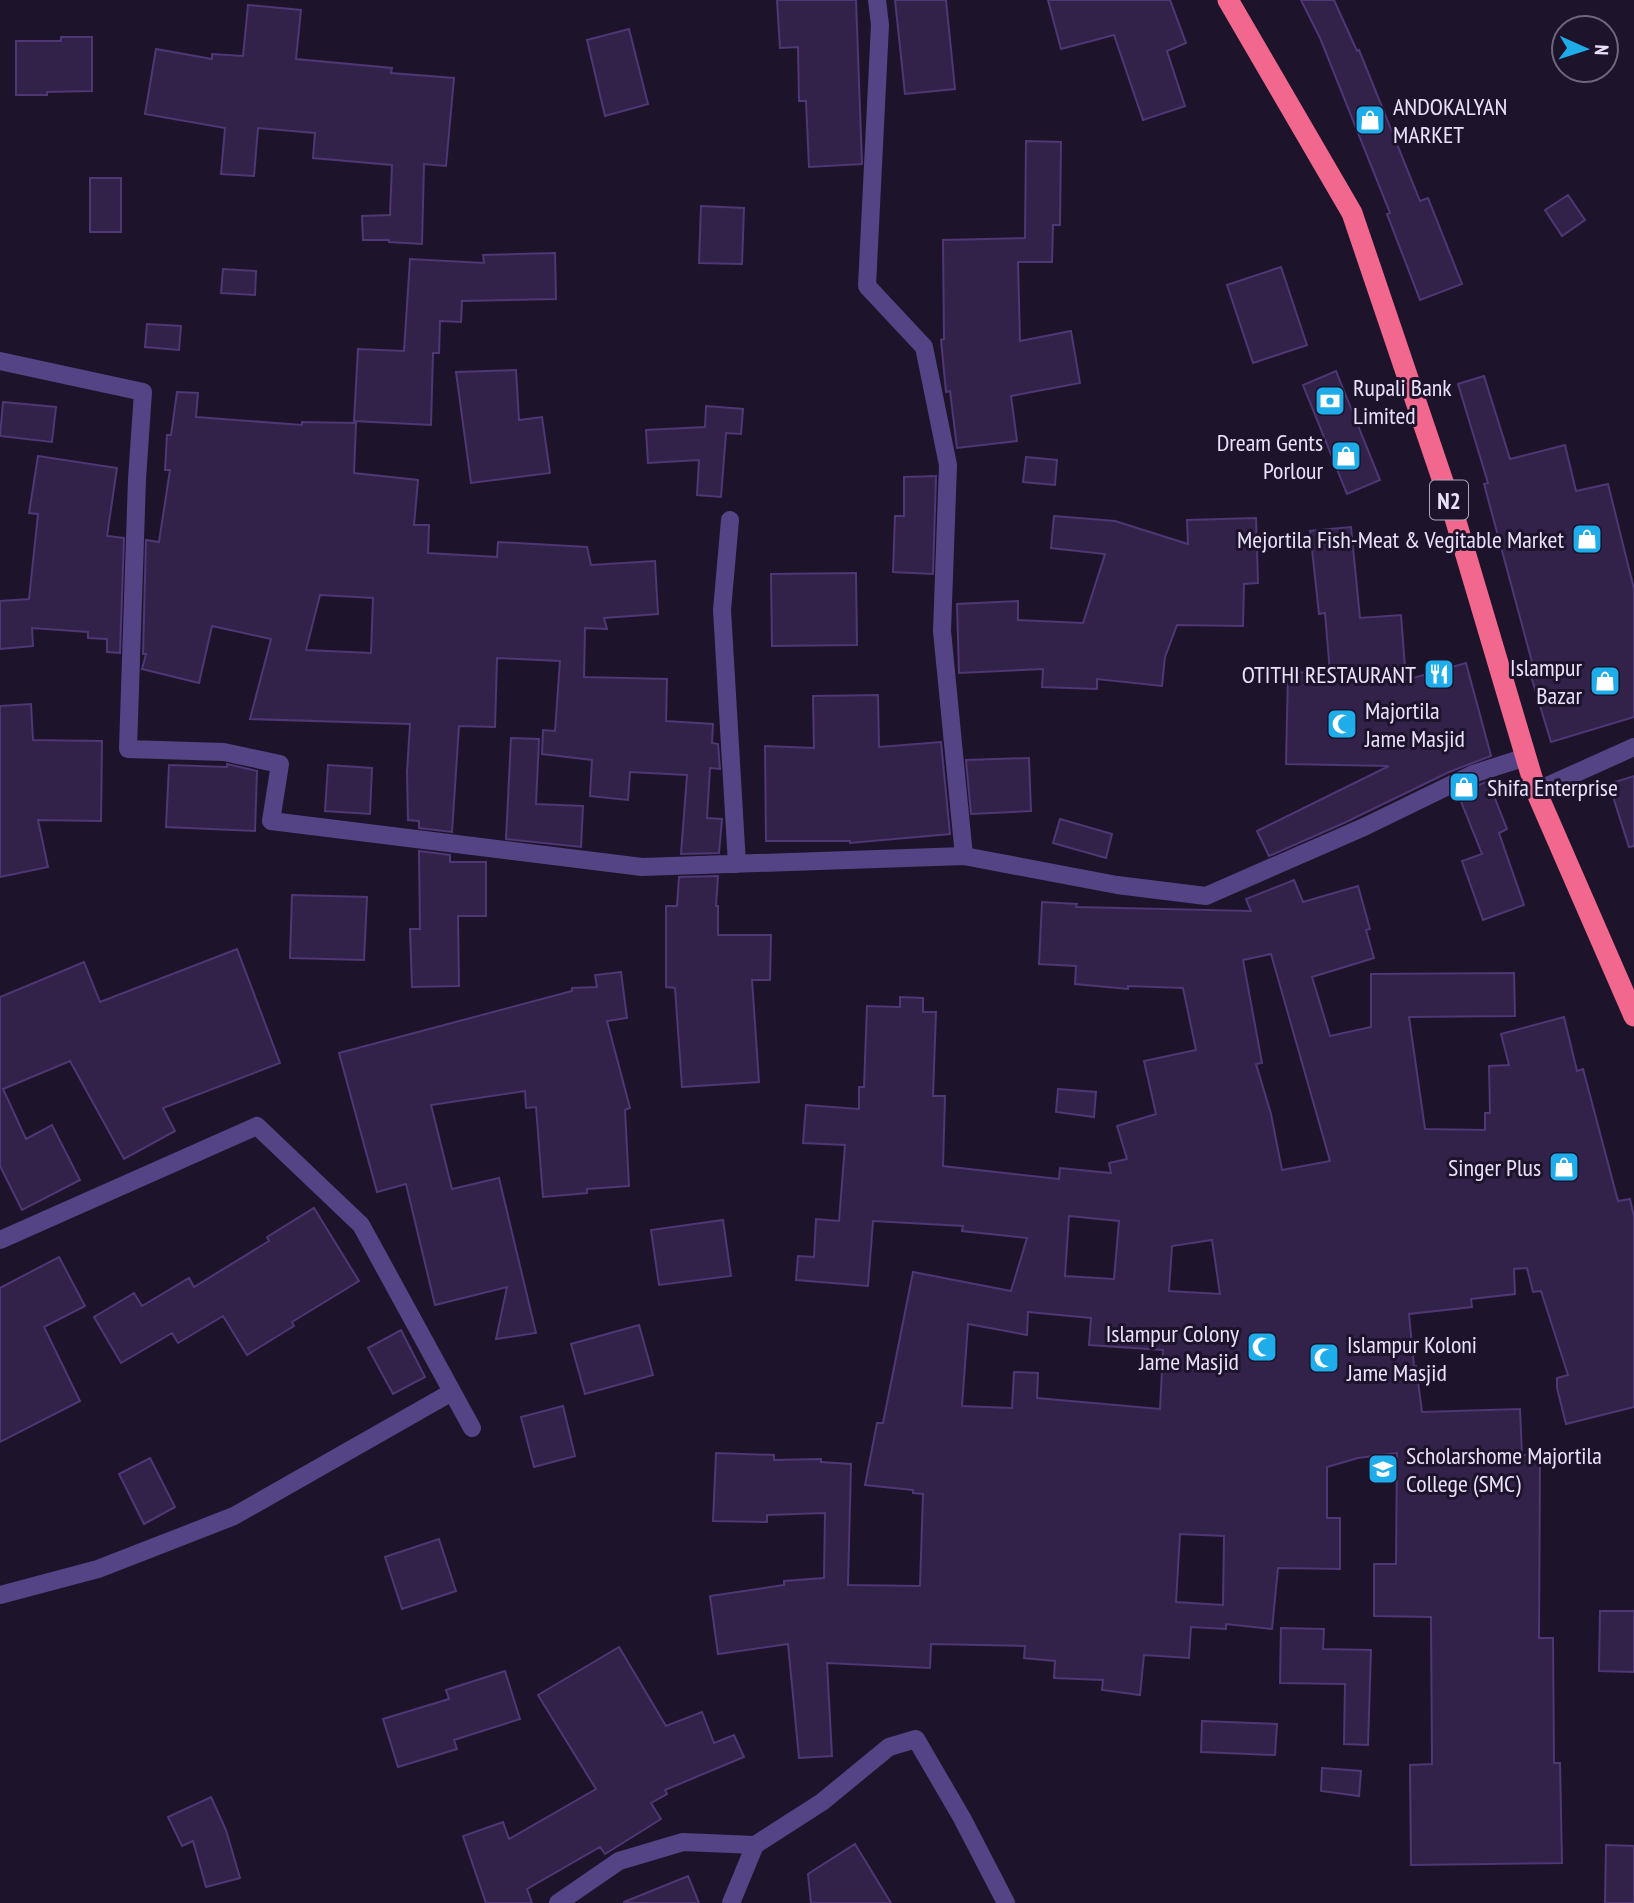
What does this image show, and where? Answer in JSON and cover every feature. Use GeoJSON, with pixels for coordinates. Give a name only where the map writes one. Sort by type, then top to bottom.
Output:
{"type":"FeatureCollection","features":[{"type":"Feature","properties":{"kind":"highway","name":"N2"},"geometry":{"type":"LineString","coordinates":[[1228,0],[1352,213],[1452,508],[1536,791],[1634,1016]]}},
{"type":"Feature","properties":{"kind":"street"},"geometry":{"type":"LineString","coordinates":[[877,0],[880,25],[867,286],[924,347],[948,465],[942,631],[964,856]]}},
{"type":"Feature","properties":{"kind":"street"},"geometry":{"type":"LineString","coordinates":[[0,361],[143,392],[137,479],[128,749],[224,752],[280,764],[271,821],[642,867],[964,856],[1117,885],[1206,896],[1364,827],[1473,774],[1526,757]]}},
{"type":"Feature","properties":{"kind":"street"},"geometry":{"type":"LineString","coordinates":[[730,520],[722,610],[737,864]]}},
{"type":"Feature","properties":{"kind":"street"},"geometry":{"type":"LineString","coordinates":[[1536,791],[1634,747]]}},
{"type":"Feature","properties":{"kind":"street"},"geometry":{"type":"LineString","coordinates":[[0,1240],[257,1126],[361,1225],[472,1428]]}},
{"type":"Feature","properties":{"kind":"street"},"geometry":{"type":"LineString","coordinates":[[0,1595],[98,1569],[234,1516],[452,1392]]}},
{"type":"Feature","properties":{"kind":"street"},"geometry":{"type":"LineString","coordinates":[[731,1903],[755,1845],[822,1802],[889,1747],[916,1739],[1006,1903]]}},
{"type":"Feature","properties":{"kind":"street"},"geometry":{"type":"LineString","coordinates":[[558,1903],[619,1861],[684,1842],[755,1845]]}},
{"type":"Feature","properties":{"kind":"building"},"geometry":{"type":"Polygon","coordinates":[[[777,0],[856,0],[862,164],[809,167],[806,101],[799,101],[798,47],[780,48],[777,0]]]}},
{"type":"Feature","properties":{"kind":"building"},"geometry":{"type":"Polygon","coordinates":[[[895,0],[946,0],[955,89],[905,94],[895,0]]]}},
{"type":"Feature","properties":{"kind":"building"},"geometry":{"type":"Polygon","coordinates":[[[1048,0],[1170,0],[1186,43],[1167,51],[1185,106],[1143,120],[1114,35],[1061,49],[1048,0]]]}},
{"type":"Feature","properties":{"kind":"building"},"geometry":{"type":"Polygon","coordinates":[[[1301,0],[1334,0],[1357,51],[1359,50],[1420,201],[1428,198],[1462,284],[1420,300],[1387,214],[1390,213],[1320,38],[1301,0]]]}},
{"type":"Feature","properties":{"kind":"building"},"geometry":{"type":"Polygon","coordinates":[[[248,5],[301,10],[296,59],[392,68],[391,73],[454,78],[446,166],[424,164],[422,244],[363,240],[362,216],[390,215],[392,165],[313,158],[315,133],[258,128],[254,176],[221,174],[225,128],[145,114],[156,49],[212,59],[212,54],[243,56],[248,5]]]}},
{"type":"Feature","properties":{"kind":"building"},"geometry":{"type":"Polygon","coordinates":[[[629,29],[648,104],[605,116],[587,40],[629,29]]]}},
{"type":"Feature","properties":{"kind":"building"},"geometry":{"type":"Polygon","coordinates":[[[61,37],[92,37],[92,91],[16,95],[16,41],[61,41],[61,37]]]}},
{"type":"Feature","properties":{"kind":"building"},"geometry":{"type":"Polygon","coordinates":[[[1026,141],[1061,142],[1060,225],[1053,225],[1052,262],[1018,262],[1020,341],[1071,331],[1080,383],[1011,396],[1017,441],[957,448],[950,391],[946,392],[941,340],[944,339],[943,240],[1025,238],[1026,141]]]}},
{"type":"Feature","properties":{"kind":"building"},"geometry":{"type":"Polygon","coordinates":[[[90,178],[121,178],[121,232],[90,232],[90,178]]]}},
{"type":"Feature","properties":{"kind":"building"},"geometry":{"type":"Polygon","coordinates":[[[1568,195],[1585,220],[1562,236],[1545,210],[1568,195]]]}},
{"type":"Feature","properties":{"kind":"building"},"geometry":{"type":"Polygon","coordinates":[[[701,206],[744,208],[742,264],[699,263],[701,206]]]}},
{"type":"Feature","properties":{"kind":"building"},"geometry":{"type":"Polygon","coordinates":[[[555,253],[556,299],[462,301],[461,322],[440,321],[439,353],[433,353],[431,425],[354,421],[358,349],[404,351],[410,259],[484,263],[483,255],[555,253]]]}},
{"type":"Feature","properties":{"kind":"building"},"geometry":{"type":"Polygon","coordinates":[[[1281,267],[1307,345],[1253,363],[1227,285],[1281,267]]]}},
{"type":"Feature","properties":{"kind":"building"},"geometry":{"type":"Polygon","coordinates":[[[223,269],[256,271],[255,295],[221,293],[223,269]]]}},
{"type":"Feature","properties":{"kind":"building"},"geometry":{"type":"Polygon","coordinates":[[[147,324],[181,326],[179,350],[145,347],[147,324]]]}},
{"type":"Feature","properties":{"kind":"building"},"geometry":{"type":"Polygon","coordinates":[[[516,370],[519,420],[542,417],[550,473],[471,483],[456,372],[516,370]]]}},
{"type":"Feature","properties":{"kind":"building"},"geometry":{"type":"Polygon","coordinates":[[[1336,371],[1380,480],[1347,494],[1303,385],[1336,371]]]}},
{"type":"Feature","properties":{"kind":"building"},"geometry":{"type":"Polygon","coordinates":[[[1484,376],[1510,459],[1565,445],[1576,491],[1608,484],[1634,589],[1634,717],[1551,742],[1527,663],[1532,662],[1484,484],[1488,483],[1458,384],[1484,376]]]}},
{"type":"Feature","properties":{"kind":"building"},"geometry":{"type":"Polygon","coordinates":[[[177,392],[198,393],[196,417],[302,425],[302,422],[356,423],[354,473],[418,480],[414,525],[429,525],[428,553],[497,557],[498,542],[587,547],[591,565],[655,561],[658,614],[604,618],[607,629],[585,628],[584,677],[667,679],[666,721],[713,724],[712,743],[718,744],[720,769],[710,768],[707,818],[722,819],[719,853],[681,854],[687,775],[630,772],[628,800],[590,796],[592,760],[542,754],[543,730],[555,731],[560,661],[497,658],[495,727],[459,726],[452,832],[419,828],[419,821],[408,820],[410,724],[250,719],[271,639],[212,626],[199,683],[142,669],[146,654],[143,654],[146,540],[159,542],[170,470],[165,470],[167,435],[171,435],[177,392]],[[320,595],[306,650],[371,653],[373,598],[320,595]]]}},
{"type":"Feature","properties":{"kind":"building"},"geometry":{"type":"Polygon","coordinates":[[[3,402],[56,407],[52,442],[0,436],[3,402]]]}},
{"type":"Feature","properties":{"kind":"building"},"geometry":{"type":"Polygon","coordinates":[[[706,406],[743,409],[741,434],[726,433],[721,497],[697,495],[699,460],[648,463],[646,430],[705,427],[706,406]]]}},
{"type":"Feature","properties":{"kind":"building"},"geometry":{"type":"Polygon","coordinates":[[[38,456],[117,468],[107,536],[124,538],[120,653],[107,652],[107,639],[88,638],[88,632],[32,628],[33,646],[0,649],[0,601],[29,599],[38,514],[29,513],[38,456]]]}},
{"type":"Feature","properties":{"kind":"building"},"geometry":{"type":"Polygon","coordinates":[[[1026,457],[1057,460],[1055,485],[1023,482],[1026,457]]]}},
{"type":"Feature","properties":{"kind":"building"},"geometry":{"type":"Polygon","coordinates":[[[936,476],[933,574],[893,572],[895,516],[904,516],[904,477],[936,476]]]}},
{"type":"Feature","properties":{"kind":"building"},"geometry":{"type":"Polygon","coordinates":[[[1054,516],[1115,521],[1188,544],[1187,520],[1256,518],[1258,583],[1244,584],[1243,626],[1177,625],[1165,657],[1162,686],[1097,679],[1097,689],[1042,687],[1043,669],[959,673],[957,604],[1018,601],[1018,620],[1083,623],[1105,554],[1051,548],[1054,516]]]}},
{"type":"Feature","properties":{"kind":"building"},"geometry":{"type":"Polygon","coordinates":[[[1351,527],[1360,618],[1401,615],[1406,680],[1466,663],[1491,756],[1449,772],[1269,856],[1257,831],[1389,766],[1286,764],[1288,672],[1330,673],[1325,613],[1319,614],[1310,531],[1351,527]]]}},
{"type":"Feature","properties":{"kind":"building"},"geometry":{"type":"Polygon","coordinates":[[[856,573],[857,645],[772,646],[771,574],[856,573]]]}},
{"type":"Feature","properties":{"kind":"building"},"geometry":{"type":"Polygon","coordinates":[[[878,695],[879,747],[941,742],[950,834],[850,843],[766,841],[765,746],[814,748],[813,696],[878,695]]]}},
{"type":"Feature","properties":{"kind":"building"},"geometry":{"type":"Polygon","coordinates":[[[31,704],[33,740],[102,741],[101,821],[38,820],[48,867],[0,877],[0,706],[31,704]]]}},
{"type":"Feature","properties":{"kind":"building"},"geometry":{"type":"Polygon","coordinates":[[[511,738],[539,739],[536,804],[583,806],[581,847],[506,839],[511,738]]]}},
{"type":"Feature","properties":{"kind":"building"},"geometry":{"type":"Polygon","coordinates":[[[1029,758],[1031,811],[971,814],[966,760],[1029,758]]]}},
{"type":"Feature","properties":{"kind":"building"},"geometry":{"type":"Polygon","coordinates":[[[227,764],[257,771],[255,831],[166,827],[169,765],[227,767],[227,764]]]}},
{"type":"Feature","properties":{"kind":"building"},"geometry":{"type":"Polygon","coordinates":[[[328,765],[372,768],[370,814],[325,811],[328,765]]]}},
{"type":"Feature","properties":{"kind":"building"},"geometry":{"type":"Polygon","coordinates":[[[1634,776],[1634,846],[1629,847],[1609,784],[1634,776]]]}},
{"type":"Feature","properties":{"kind":"building"},"geometry":{"type":"Polygon","coordinates":[[[1488,781],[1507,829],[1499,833],[1524,905],[1483,920],[1462,861],[1482,854],[1458,794],[1488,781]]]}},
{"type":"Feature","properties":{"kind":"building"},"geometry":{"type":"Polygon","coordinates":[[[1060,819],[1112,834],[1106,858],[1053,843],[1060,819]]]}},
{"type":"Feature","properties":{"kind":"building"},"geometry":{"type":"Polygon","coordinates":[[[419,851],[450,855],[450,862],[486,862],[486,916],[458,916],[459,986],[412,987],[410,929],[420,929],[419,851]]]}},
{"type":"Feature","properties":{"kind":"building"},"geometry":{"type":"Polygon","coordinates":[[[718,876],[718,935],[771,935],[770,980],[752,980],[759,1082],[682,1087],[675,988],[666,987],[666,906],[677,906],[679,877],[718,876]]]}},
{"type":"Feature","properties":{"kind":"building"},"geometry":{"type":"Polygon","coordinates":[[[1294,880],[1303,902],[1358,886],[1370,929],[1366,930],[1374,958],[1312,977],[1330,1036],[1371,1027],[1371,974],[1514,973],[1515,1016],[1409,1017],[1425,1129],[1485,1130],[1485,1113],[1490,1113],[1489,1066],[1509,1065],[1501,1034],[1564,1017],[1577,1071],[1583,1069],[1618,1201],[1630,1199],[1634,1217],[1634,1407],[1566,1424],[1557,1378],[1568,1375],[1541,1291],[1533,1292],[1527,1268],[1514,1269],[1515,1294],[1471,1299],[1472,1307],[1409,1314],[1422,1412],[1520,1409],[1522,1455],[1540,1455],[1539,1638],[1553,1638],[1554,1763],[1560,1763],[1562,1863],[1411,1865],[1410,1765],[1432,1764],[1431,1617],[1374,1616],[1374,1564],[1396,1564],[1397,1453],[1358,1458],[1327,1467],[1327,1518],[1340,1518],[1340,1569],[1278,1568],[1272,1629],[1226,1624],[1226,1629],[1191,1627],[1189,1658],[1144,1655],[1140,1695],[1102,1690],[1103,1680],[1054,1678],[1055,1661],[1024,1658],[1025,1646],[931,1644],[930,1668],[827,1663],[832,1756],[799,1758],[788,1644],[718,1654],[710,1596],[784,1585],[784,1581],[824,1578],[825,1513],[767,1515],[767,1522],[713,1521],[716,1453],[774,1455],[774,1460],[821,1459],[821,1462],[851,1464],[848,1585],[920,1586],[923,1494],[913,1493],[913,1490],[865,1485],[877,1423],[883,1423],[913,1272],[1011,1291],[1027,1238],[962,1231],[963,1226],[873,1221],[868,1286],[796,1280],[798,1256],[814,1257],[816,1219],[839,1221],[845,1145],[803,1143],[806,1105],[859,1109],[859,1087],[864,1087],[867,1006],[900,1007],[900,997],[923,998],[923,1012],[936,1012],[933,1096],[945,1096],[943,1166],[1059,1179],[1060,1168],[1111,1173],[1109,1163],[1127,1159],[1117,1126],[1156,1114],[1144,1061],[1196,1050],[1183,988],[1128,986],[1128,989],[1075,984],[1076,966],[1039,964],[1042,902],[1077,904],[1076,907],[1251,911],[1246,899],[1294,880]],[[1271,954],[1243,960],[1262,1063],[1256,1064],[1271,1114],[1282,1170],[1330,1161],[1271,954]],[[1069,1216],[1065,1276],[1114,1279],[1119,1221],[1069,1216]],[[1212,1240],[1172,1246],[1169,1291],[1220,1294],[1212,1240]],[[1028,1312],[1027,1335],[968,1324],[962,1406],[1012,1408],[1014,1372],[1038,1373],[1037,1398],[1160,1409],[1163,1350],[1089,1345],[1091,1318],[1028,1312]],[[1180,1534],[1176,1602],[1223,1605],[1224,1536],[1180,1534]]]}},
{"type":"Feature","properties":{"kind":"building"},"geometry":{"type":"Polygon","coordinates":[[[292,895],[367,897],[364,960],[290,958],[292,895]]]}},
{"type":"Feature","properties":{"kind":"building"},"geometry":{"type":"Polygon","coordinates":[[[237,949],[280,1063],[163,1108],[175,1131],[124,1159],[70,1061],[3,1089],[26,1139],[52,1125],[80,1180],[22,1210],[0,1166],[0,997],[84,962],[100,1002],[237,949]]]}},
{"type":"Feature","properties":{"kind":"building"},"geometry":{"type":"Polygon","coordinates":[[[621,972],[627,1018],[607,1021],[630,1108],[625,1110],[629,1186],[587,1189],[587,1193],[543,1197],[536,1107],[526,1108],[525,1091],[431,1105],[452,1189],[499,1178],[536,1333],[496,1339],[507,1287],[435,1305],[406,1184],[377,1192],[339,1053],[572,991],[572,988],[597,987],[595,975],[621,972]]]}},
{"type":"Feature","properties":{"kind":"building"},"geometry":{"type":"Polygon","coordinates":[[[1058,1089],[1096,1092],[1094,1117],[1056,1112],[1058,1089]]]}},
{"type":"Feature","properties":{"kind":"building"},"geometry":{"type":"Polygon","coordinates":[[[314,1208],[359,1281],[292,1322],[294,1326],[247,1355],[223,1316],[178,1343],[172,1333],[121,1363],[94,1317],[134,1293],[142,1306],[189,1278],[194,1287],[269,1241],[267,1237],[314,1208]]]}},
{"type":"Feature","properties":{"kind":"building"},"geometry":{"type":"Polygon","coordinates":[[[723,1220],[731,1276],[659,1285],[651,1230],[723,1220]]]}},
{"type":"Feature","properties":{"kind":"building"},"geometry":{"type":"Polygon","coordinates":[[[59,1257],[85,1306],[44,1327],[80,1401],[0,1442],[0,1288],[59,1257]]]}},
{"type":"Feature","properties":{"kind":"building"},"geometry":{"type":"Polygon","coordinates":[[[639,1325],[653,1375],[585,1394],[571,1344],[639,1325]]]}},
{"type":"Feature","properties":{"kind":"building"},"geometry":{"type":"Polygon","coordinates":[[[401,1330],[425,1377],[393,1394],[368,1348],[401,1330]]]}},
{"type":"Feature","properties":{"kind":"building"},"geometry":{"type":"Polygon","coordinates":[[[563,1406],[575,1456],[534,1467],[521,1417],[563,1406]]]}},
{"type":"Feature","properties":{"kind":"building"},"geometry":{"type":"Polygon","coordinates":[[[150,1458],[175,1507],[144,1524],[119,1474],[150,1458]]]}},
{"type":"Feature","properties":{"kind":"building"},"geometry":{"type":"Polygon","coordinates":[[[439,1539],[456,1591],[402,1609],[385,1557],[439,1539]]]}},
{"type":"Feature","properties":{"kind":"building"},"geometry":{"type":"Polygon","coordinates":[[[1600,1611],[1634,1611],[1634,1672],[1599,1671],[1600,1611]]]}},
{"type":"Feature","properties":{"kind":"building"},"geometry":{"type":"Polygon","coordinates":[[[1281,1628],[1324,1629],[1323,1649],[1371,1650],[1368,1745],[1344,1744],[1345,1684],[1280,1683],[1281,1628]]]}},
{"type":"Feature","properties":{"kind":"building"},"geometry":{"type":"Polygon","coordinates":[[[619,1647],[666,1726],[702,1712],[714,1743],[734,1735],[744,1757],[665,1790],[667,1794],[651,1803],[661,1819],[605,1854],[600,1847],[527,1889],[532,1903],[486,1903],[463,1836],[503,1822],[509,1839],[596,1789],[538,1695],[619,1647]]]}},
{"type":"Feature","properties":{"kind":"building"},"geometry":{"type":"Polygon","coordinates":[[[505,1671],[520,1719],[454,1740],[457,1749],[398,1767],[383,1719],[449,1699],[446,1690],[505,1671]]]}},
{"type":"Feature","properties":{"kind":"building"},"geometry":{"type":"Polygon","coordinates":[[[1202,1721],[1277,1724],[1275,1755],[1201,1752],[1202,1721]]]}},
{"type":"Feature","properties":{"kind":"building"},"geometry":{"type":"Polygon","coordinates":[[[1322,1768],[1361,1771],[1359,1796],[1321,1791],[1322,1768]]]}},
{"type":"Feature","properties":{"kind":"building"},"geometry":{"type":"Polygon","coordinates":[[[211,1797],[226,1830],[240,1878],[206,1887],[193,1841],[182,1846],[168,1817],[211,1797]]]}},
{"type":"Feature","properties":{"kind":"building"},"geometry":{"type":"Polygon","coordinates":[[[855,1844],[891,1903],[811,1903],[808,1874],[855,1844]]]}},
{"type":"Feature","properties":{"kind":"building"},"geometry":{"type":"Polygon","coordinates":[[[1606,1845],[1634,1846],[1634,1903],[1605,1903],[1606,1845]]]}},
{"type":"Feature","properties":{"kind":"building"},"geometry":{"type":"Polygon","coordinates":[[[688,1876],[699,1903],[624,1903],[624,1902],[688,1876]]]}},
{"type":"Feature","properties":{"kind":"place","name":"ANDOKALYAN MARKET"},"geometry":{"type":"Point","coordinates":[1370,120]}},
{"type":"Feature","properties":{"kind":"place","name":"Rupali Bank Limited"},"geometry":{"type":"Point","coordinates":[1330,401]}},
{"type":"Feature","properties":{"kind":"place","name":"Dream Gents Porlour"},"geometry":{"type":"Point","coordinates":[1346,456]}},
{"type":"Feature","properties":{"kind":"place","name":"Mejortila Fish-Meat & Vegitable Market"},"geometry":{"type":"Point","coordinates":[1587,539]}},
{"type":"Feature","properties":{"kind":"place","name":"OTITHI RESTAURANT"},"geometry":{"type":"Point","coordinates":[1439,674]}},
{"type":"Feature","properties":{"kind":"place","name":"Islampur Bazar"},"geometry":{"type":"Point","coordinates":[1605,681]}},
{"type":"Feature","properties":{"kind":"place","name":"Majortila Jame Masjid"},"geometry":{"type":"Point","coordinates":[1342,724]}},
{"type":"Feature","properties":{"kind":"place","name":"Shifa Enterprise"},"geometry":{"type":"Point","coordinates":[1464,787]}},
{"type":"Feature","properties":{"kind":"place","name":"Singer Plus"},"geometry":{"type":"Point","coordinates":[1564,1167]}},
{"type":"Feature","properties":{"kind":"place","name":"Islampur Colony Jame Masjid"},"geometry":{"type":"Point","coordinates":[1262,1347]}},
{"type":"Feature","properties":{"kind":"place","name":"Islampur Koloni Jame Masjid"},"geometry":{"type":"Point","coordinates":[1324,1358]}},
{"type":"Feature","properties":{"kind":"place","name":"Scholarshome Majortila College (SMC)"},"geometry":{"type":"Point","coordinates":[1383,1469]}}]}
